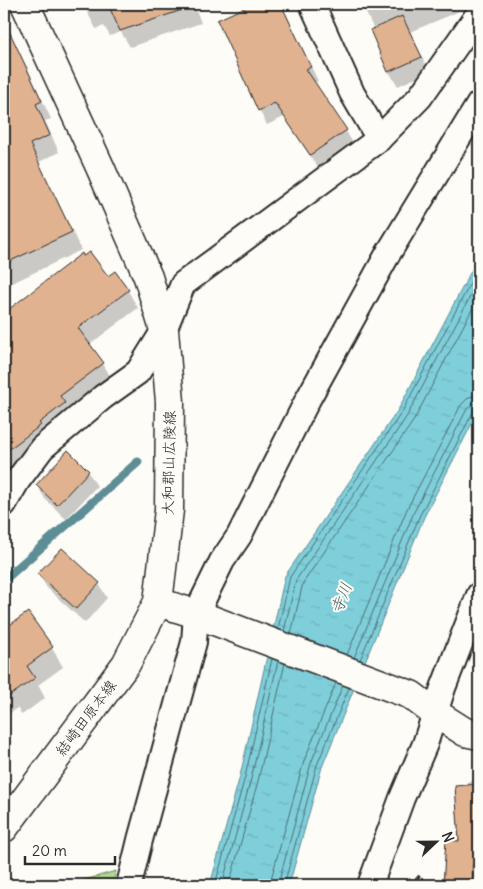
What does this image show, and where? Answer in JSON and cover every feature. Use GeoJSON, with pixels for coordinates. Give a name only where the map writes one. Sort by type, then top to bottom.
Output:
{"type":"FeatureCollection","features":[{"type":"Feature","properties":{"kind":"main road","name":"大和郡山広陵線"},"geometry":{"type":"LineString","coordinates":[[25,4],[148,277],[164,330],[170,402],[169,510],[158,602]]}},
{"type":"Feature","properties":{"kind":"main road"},"geometry":{"type":"LineString","coordinates":[[158,602],[196,614],[411,695],[464,732],[479,735]]}},
{"type":"Feature","properties":{"kind":"main road","name":"結崎田原本線"},"geometry":{"type":"LineString","coordinates":[[4,828],[126,664],[158,602]]}},
{"type":"Feature","properties":{"kind":"street"},"geometry":{"type":"LineString","coordinates":[[312,4],[352,93],[379,139]]}},
{"type":"Feature","properties":{"kind":"street"},"geometry":{"type":"LineString","coordinates":[[4,504],[18,480],[42,448],[103,397],[138,372],[164,330],[183,284],[379,139],[420,97],[479,13]]}},
{"type":"Feature","properties":{"kind":"street"},"geometry":{"type":"LineString","coordinates":[[129,885],[194,642],[196,614],[222,561],[239,536],[308,399],[389,252],[479,104]]}},
{"type":"Feature","properties":{"kind":"street"},"geometry":{"type":"LineString","coordinates":[[370,885],[402,798],[425,744],[443,688],[479,595]]}},
{"type":"Feature","properties":{"kind":"path"},"geometry":{"type":"LineString","coordinates":[[412,885],[420,875]]}},
{"type":"Feature","properties":{"kind":"green space"},"geometry":{"type":"Polygon","coordinates":[[[116,871],[113,885],[67,885],[116,871]]]}},
{"type":"Feature","properties":{"kind":"water","name":"寺川"},"geometry":{"type":"Polygon","coordinates":[[[479,256],[479,410],[424,517],[322,767],[289,885],[210,885],[240,776],[285,576],[398,410],[479,256]]]}},
{"type":"Feature","properties":{"kind":"building"},"geometry":{"type":"Polygon","coordinates":[[[108,4],[187,4],[188,8],[120,31],[108,4]]]}},
{"type":"Feature","properties":{"kind":"building"},"geometry":{"type":"Polygon","coordinates":[[[252,4],[281,4],[311,67],[306,69],[347,130],[310,155],[275,103],[258,111],[217,20],[252,4]]]}},
{"type":"Feature","properties":{"kind":"building"},"geometry":{"type":"Polygon","coordinates":[[[402,16],[422,57],[388,72],[370,30],[402,16]]]}},
{"type":"Feature","properties":{"kind":"building"},"geometry":{"type":"Polygon","coordinates":[[[4,20],[42,101],[36,104],[50,135],[30,144],[72,232],[4,264],[4,20]]]}},
{"type":"Feature","properties":{"kind":"building"},"geometry":{"type":"Polygon","coordinates":[[[90,252],[108,276],[115,271],[129,290],[78,328],[104,363],[60,396],[65,403],[39,423],[41,425],[4,453],[4,313],[82,253],[83,256],[90,252]]]}},
{"type":"Feature","properties":{"kind":"building"},"geometry":{"type":"Polygon","coordinates":[[[68,450],[89,471],[57,505],[36,485],[68,450]]]}},
{"type":"Feature","properties":{"kind":"building"},"geometry":{"type":"Polygon","coordinates":[[[62,548],[100,583],[76,609],[37,574],[62,548]]]}},
{"type":"Feature","properties":{"kind":"building"},"geometry":{"type":"Polygon","coordinates":[[[28,612],[53,647],[27,666],[35,678],[4,700],[4,629],[28,612]]]}},
{"type":"Feature","properties":{"kind":"building"},"geometry":{"type":"Polygon","coordinates":[[[479,784],[479,864],[473,864],[472,885],[443,885],[446,840],[459,841],[455,786],[479,784]]]}},
{"type":"Feature","properties":{"kind":"waterway"},"geometry":{"type":"LineString","coordinates":[[4,580],[138,462]]}}]}
